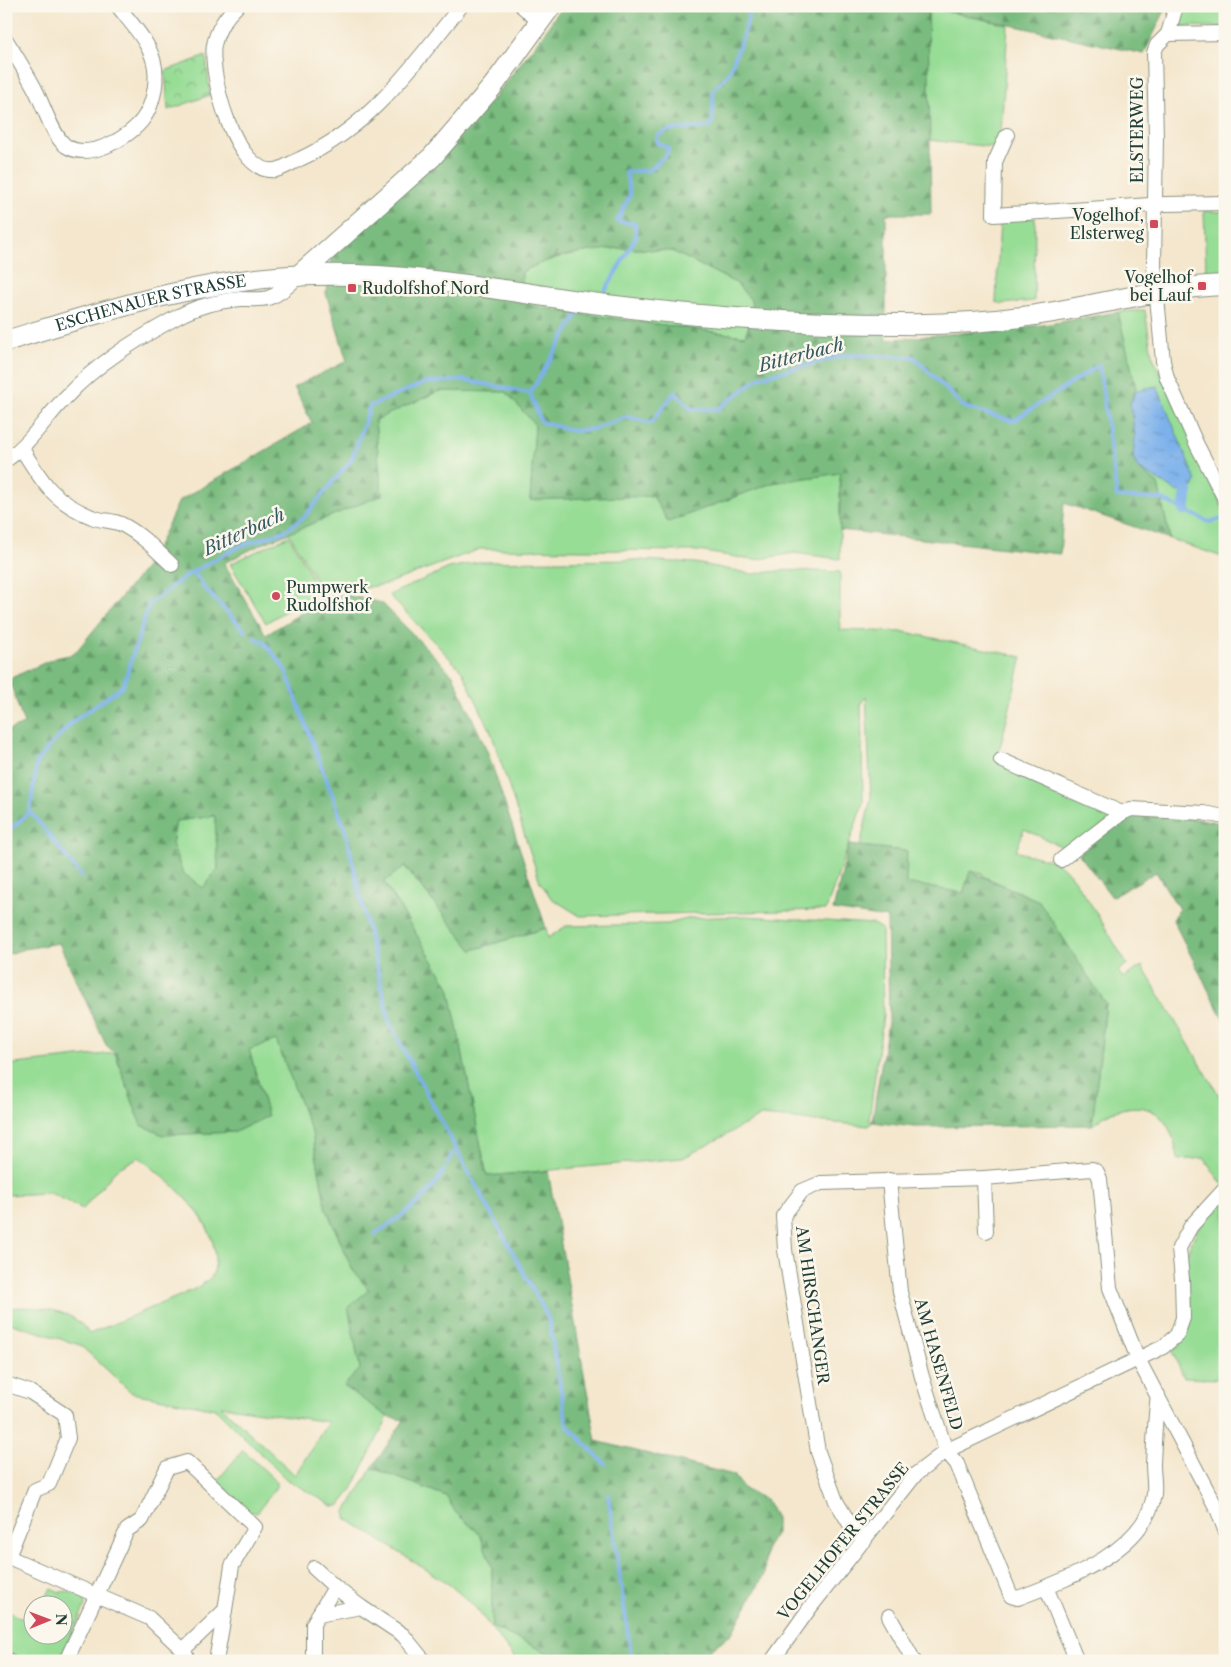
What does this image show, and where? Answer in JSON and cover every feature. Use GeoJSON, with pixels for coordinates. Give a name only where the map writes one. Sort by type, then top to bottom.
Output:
{"type":"FeatureCollection","features":[{"type":"Feature","properties":{"kind":"main road"},"geometry":{"type":"LineString","coordinates":[[298,276],[432,157],[493,86],[545,14]]}},
{"type":"Feature","properties":{"kind":"main road","name":"ESCHENAUER STRASSE"},"geometry":{"type":"LineString","coordinates":[[6,341],[171,293],[244,280],[298,276],[364,275],[477,285],[617,306],[733,319],[897,324],[998,320],[1051,313],[1155,291],[1202,284],[1225,285]]}},
{"type":"Feature","properties":{"kind":"street"},"geometry":{"type":"LineString","coordinates":[[6,40],[35,89],[56,133],[65,145],[77,150],[94,151],[122,137],[143,119],[153,99],[155,66],[146,44],[118,6]]}},
{"type":"Feature","properties":{"kind":"street"},"geometry":{"type":"LineString","coordinates":[[232,8],[221,27],[214,46],[215,69],[225,111],[239,147],[250,162],[262,168],[276,170],[327,146],[382,102],[461,6]]}},
{"type":"Feature","properties":{"kind":"street"},"geometry":{"type":"LineString","coordinates":[[522,6],[545,14]]}},
{"type":"Feature","properties":{"kind":"street","name":"ELSTERWEG"},"geometry":{"type":"LineString","coordinates":[[1176,6],[1168,34],[1157,45],[1154,53],[1156,137],[1154,205],[1155,291],[1167,378],[1197,445],[1225,499]]}},
{"type":"Feature","properties":{"kind":"street"},"geometry":{"type":"LineString","coordinates":[[1168,34],[1225,33]]}},
{"type":"Feature","properties":{"kind":"street"},"geometry":{"type":"LineString","coordinates":[[1007,135],[995,162],[994,215],[1154,205],[1225,203]]}},
{"type":"Feature","properties":{"kind":"street"},"geometry":{"type":"LineString","coordinates":[[6,460],[22,449],[66,396],[92,372],[119,352],[180,315],[198,307],[217,302],[268,298],[286,288],[298,276]]}},
{"type":"Feature","properties":{"kind":"street"},"geometry":{"type":"LineString","coordinates":[[22,449],[51,493],[71,507],[93,517],[119,523],[138,534],[172,565]]}},
{"type":"Feature","properties":{"kind":"street"},"geometry":{"type":"LineString","coordinates":[[1001,760],[1122,813]]}},
{"type":"Feature","properties":{"kind":"street"},"geometry":{"type":"LineString","coordinates":[[1061,860],[1122,813],[1130,809],[1204,813],[1225,817]]}},
{"type":"Feature","properties":{"kind":"street","name":"AM HIRSCHANGER"},"geometry":{"type":"LineString","coordinates":[[864,1540],[851,1526],[836,1501],[818,1452],[785,1250],[784,1216],[802,1191],[821,1183],[984,1178],[1092,1169],[1097,1172],[1100,1179],[1110,1288],[1138,1359]]}},
{"type":"Feature","properties":{"kind":"street"},"geometry":{"type":"LineString","coordinates":[[984,1178],[986,1231]]}},
{"type":"Feature","properties":{"kind":"street","name":"AM HASENFELD"},"geometry":{"type":"LineString","coordinates":[[889,1180],[900,1292],[922,1377],[946,1451],[957,1464],[1011,1596],[1018,1598],[1046,1587]]}},
{"type":"Feature","properties":{"kind":"street","name":"VOGELHOFER STRASSE"},"geometry":{"type":"LineString","coordinates":[[772,1661],[916,1474],[946,1451],[1163,1347],[1177,1335],[1183,1318],[1179,1248],[1191,1226],[1225,1189]]}},
{"type":"Feature","properties":{"kind":"street"},"geometry":{"type":"LineString","coordinates":[[1138,1359],[1218,1511],[1225,1530]]}},
{"type":"Feature","properties":{"kind":"street"},"geometry":{"type":"LineString","coordinates":[[6,1384],[30,1392],[65,1415],[68,1438],[49,1484],[35,1490],[7,1556],[149,1618],[186,1656],[225,1610]]}},
{"type":"Feature","properties":{"kind":"street"},"geometry":{"type":"LineString","coordinates":[[1077,1661],[1046,1587],[1102,1559],[1130,1540],[1147,1516],[1154,1494],[1158,1396]]}},
{"type":"Feature","properties":{"kind":"street"},"geometry":{"type":"LineString","coordinates":[[66,1661],[127,1530],[142,1520],[167,1468],[187,1462],[255,1527],[232,1566],[216,1661]]}},
{"type":"Feature","properties":{"kind":"street"},"geometry":{"type":"LineString","coordinates":[[314,1568],[361,1607],[403,1635],[424,1661]]}},
{"type":"Feature","properties":{"kind":"street"},"geometry":{"type":"LineString","coordinates":[[313,1661],[313,1624],[335,1587]]}},
{"type":"Feature","properties":{"kind":"street"},"geometry":{"type":"LineString","coordinates":[[318,1615],[361,1607]]}},
{"type":"Feature","properties":{"kind":"street"},"geometry":{"type":"LineString","coordinates":[[888,1616],[914,1661]]}},
{"type":"Feature","properties":{"kind":"green space"},"geometry":{"type":"Polygon","coordinates":[[[562,6],[1167,6],[1144,54],[928,7],[931,214],[886,214],[886,340],[1043,325],[1118,312],[1136,388],[1130,403],[1135,436],[1133,458],[1138,468],[1158,484],[1170,539],[1064,503],[1060,554],[840,530],[840,473],[772,483],[668,522],[653,496],[530,500],[535,425],[506,392],[439,391],[375,420],[382,495],[260,545],[224,563],[266,635],[327,597],[347,595],[382,603],[453,675],[488,753],[546,928],[472,950],[405,866],[384,882],[449,987],[487,1176],[548,1171],[596,1441],[734,1475],[744,1489],[766,1500],[776,1518],[776,1533],[766,1548],[764,1575],[732,1633],[696,1661],[566,1661],[492,1627],[492,1567],[480,1534],[456,1513],[446,1496],[372,1468],[404,1420],[388,1417],[344,1386],[360,1369],[348,1307],[369,1290],[352,1269],[326,1208],[312,1133],[276,1040],[249,1050],[268,1116],[235,1132],[163,1135],[141,1125],[115,1053],[106,1045],[59,943],[24,949],[6,955],[6,731],[24,724],[9,679],[55,658],[74,654],[151,561],[179,501],[312,423],[294,387],[347,361],[326,293],[334,250],[491,101],[542,36],[562,6]],[[623,248],[571,254],[534,266],[522,272],[522,297],[532,306],[559,311],[745,336],[753,314],[751,300],[736,283],[672,251],[623,248]],[[215,816],[176,821],[172,844],[183,873],[203,888],[218,869],[215,816]]]}},
{"type":"Feature","properties":{"kind":"green space"},"geometry":{"type":"Polygon","coordinates":[[[1183,6],[1225,6],[1225,27],[1177,26],[1183,6]]]}},
{"type":"Feature","properties":{"kind":"green space"},"geometry":{"type":"Polygon","coordinates":[[[928,7],[1008,25],[1000,148],[929,140],[928,7]]]}},
{"type":"Feature","properties":{"kind":"green space"},"geometry":{"type":"Polygon","coordinates":[[[206,56],[210,95],[168,110],[165,71],[206,56]]]}},
{"type":"Feature","properties":{"kind":"green space"},"geometry":{"type":"Polygon","coordinates":[[[1204,211],[1225,212],[1225,271],[1206,272],[1204,211]]]}},
{"type":"Feature","properties":{"kind":"green space"},"geometry":{"type":"Polygon","coordinates":[[[1000,218],[1035,218],[1034,301],[1001,304],[996,302],[1000,218]]]}},
{"type":"Feature","properties":{"kind":"green space"},"geometry":{"type":"Polygon","coordinates":[[[623,248],[672,251],[736,283],[751,300],[753,314],[745,336],[559,311],[532,306],[522,297],[522,272],[534,266],[571,254],[623,248]]]}},
{"type":"Feature","properties":{"kind":"green space"},"geometry":{"type":"Polygon","coordinates":[[[1145,310],[1152,355],[1225,513],[1225,558],[1170,539],[1158,484],[1138,468],[1130,403],[1136,388],[1118,312],[1145,310]]]}},
{"type":"Feature","properties":{"kind":"green space"},"geometry":{"type":"Polygon","coordinates":[[[439,391],[507,392],[535,425],[530,500],[653,496],[668,522],[772,483],[840,473],[840,559],[794,553],[755,560],[698,551],[480,549],[386,584],[358,589],[321,589],[289,533],[382,495],[375,420],[439,391]]]}},
{"type":"Feature","properties":{"kind":"green space"},"geometry":{"type":"Polygon","coordinates":[[[289,536],[319,590],[266,623],[230,564],[289,536]]]}},
{"type":"Feature","properties":{"kind":"green space"},"geometry":{"type":"Polygon","coordinates":[[[639,560],[695,563],[752,574],[788,570],[840,572],[840,630],[905,632],[1022,657],[998,756],[1115,816],[1069,850],[1024,829],[1016,851],[1057,863],[1074,879],[1127,964],[1118,971],[1123,978],[1142,966],[1225,1105],[1225,1181],[1222,1184],[1204,1158],[1178,1160],[1176,1147],[1167,1125],[1152,1111],[1142,1108],[1130,1108],[1115,1111],[1092,1125],[1106,1004],[1039,901],[983,876],[983,874],[971,871],[963,893],[905,883],[907,851],[860,846],[871,798],[866,696],[861,703],[863,803],[826,910],[580,916],[551,898],[540,882],[491,732],[462,671],[389,595],[449,568],[478,562],[639,560]]]}},
{"type":"Feature","properties":{"kind":"green space"},"geometry":{"type":"Polygon","coordinates":[[[1128,815],[1200,819],[1225,824],[1225,1023],[1173,920],[1179,909],[1156,872],[1112,897],[1079,854],[1128,815]]]}},
{"type":"Feature","properties":{"kind":"green space"},"geometry":{"type":"Polygon","coordinates":[[[215,816],[218,869],[203,888],[183,873],[172,844],[176,821],[215,816]]]}},
{"type":"Feature","properties":{"kind":"green space"},"geometry":{"type":"Polygon","coordinates":[[[849,845],[907,851],[906,883],[963,893],[970,871],[1039,901],[1106,1004],[1092,1125],[915,1127],[872,1122],[889,1016],[887,918],[833,910],[849,845]]]}},
{"type":"Feature","properties":{"kind":"green space"},"geometry":{"type":"Polygon","coordinates":[[[404,866],[472,950],[546,928],[548,938],[566,926],[668,924],[690,918],[746,916],[873,924],[882,929],[883,1016],[869,1120],[872,1122],[869,1126],[761,1116],[683,1158],[487,1176],[449,987],[384,882],[404,866]]]}},
{"type":"Feature","properties":{"kind":"green space"},"geometry":{"type":"Polygon","coordinates":[[[276,1040],[312,1133],[326,1208],[352,1269],[369,1290],[349,1307],[360,1369],[344,1386],[388,1417],[351,1491],[339,1506],[333,1506],[286,1479],[216,1409],[132,1393],[80,1345],[6,1322],[6,1308],[41,1308],[63,1313],[73,1318],[89,1334],[197,1287],[212,1276],[215,1268],[215,1259],[213,1243],[199,1214],[164,1177],[139,1157],[117,1169],[83,1209],[50,1193],[6,1195],[6,1065],[115,1053],[141,1125],[163,1135],[235,1132],[268,1116],[249,1049],[276,1040]],[[221,1406],[295,1475],[328,1422],[221,1406]]]}},
{"type":"Feature","properties":{"kind":"green space"},"geometry":{"type":"Polygon","coordinates":[[[1225,1197],[1225,1383],[1223,1379],[1184,1378],[1172,1351],[1180,1346],[1191,1316],[1186,1255],[1197,1230],[1225,1197]]]}},
{"type":"Feature","properties":{"kind":"green space"},"geometry":{"type":"Polygon","coordinates":[[[243,1450],[276,1481],[276,1487],[257,1513],[250,1512],[217,1481],[243,1450]]]}},
{"type":"Feature","properties":{"kind":"green space"},"geometry":{"type":"Polygon","coordinates":[[[372,1468],[446,1496],[456,1513],[480,1534],[492,1567],[492,1627],[566,1661],[517,1661],[475,1607],[450,1585],[347,1519],[345,1513],[372,1468]]]}},
{"type":"Feature","properties":{"kind":"green space"},"geometry":{"type":"Polygon","coordinates":[[[51,1588],[60,1592],[68,1591],[84,1598],[85,1606],[72,1634],[72,1594],[48,1594],[51,1588]]]}},
{"type":"Feature","properties":{"kind":"green space"},"geometry":{"type":"Polygon","coordinates":[[[6,1611],[22,1618],[22,1644],[67,1644],[59,1661],[26,1661],[6,1651],[6,1611]]]}},
{"type":"Feature","properties":{"kind":"water"},"geometry":{"type":"Polygon","coordinates":[[[1157,386],[1196,481],[1193,487],[1178,492],[1138,468],[1133,458],[1135,436],[1130,403],[1137,390],[1157,386]]]}},
{"type":"Feature","properties":{"kind":"waterway"},"geometry":{"type":"LineString","coordinates":[[605,291],[636,237],[635,224],[617,221],[630,195],[626,172],[650,170],[666,155],[669,148],[657,143],[658,135],[669,130],[710,127],[713,118],[713,91],[729,73],[744,33],[751,6]]}},
{"type":"Feature","properties":{"kind":"waterway"},"geometry":{"type":"LineString","coordinates":[[530,393],[579,312]]}},
{"type":"Feature","properties":{"kind":"waterway","name":"Bitterbach"},"geometry":{"type":"LineString","coordinates":[[530,393],[541,422],[574,431],[593,429],[627,417],[651,423],[675,392],[691,409],[718,409],[760,377],[846,355],[914,357],[964,407],[1013,421],[1099,365],[1117,497],[1161,499],[1209,522],[1225,518]]}},
{"type":"Feature","properties":{"kind":"waterway","name":"Bitterbach"},"geometry":{"type":"LineString","coordinates":[[6,833],[30,812],[37,761],[71,723],[123,686],[149,604],[190,573],[238,547],[285,531],[305,516],[352,459],[370,406],[424,383],[464,380],[530,393]]}},
{"type":"Feature","properties":{"kind":"waterway"},"geometry":{"type":"LineString","coordinates":[[1184,510],[1187,491]]}},
{"type":"Feature","properties":{"kind":"waterway"},"geometry":{"type":"LineString","coordinates":[[193,571],[206,590],[246,632]]}},
{"type":"Feature","properties":{"kind":"waterway"},"geometry":{"type":"LineString","coordinates":[[255,638],[264,642],[285,669],[345,829],[390,1024],[470,1175]]}},
{"type":"Feature","properties":{"kind":"waterway"},"geometry":{"type":"LineString","coordinates":[[30,812],[43,827]]}},
{"type":"Feature","properties":{"kind":"waterway"},"geometry":{"type":"LineString","coordinates":[[45,830],[82,877]]}},
{"type":"Feature","properties":{"kind":"waterway"},"geometry":{"type":"LineString","coordinates":[[447,1164],[456,1148]]}},
{"type":"Feature","properties":{"kind":"waterway"},"geometry":{"type":"LineString","coordinates":[[375,1234],[404,1214],[422,1198],[431,1189],[444,1170]]}},
{"type":"Feature","properties":{"kind":"waterway"},"geometry":{"type":"LineString","coordinates":[[473,1180],[548,1317],[567,1425],[605,1464]]}},
{"type":"Feature","properties":{"kind":"waterway"},"geometry":{"type":"LineString","coordinates":[[608,1495],[632,1661]]}},
{"type":"Feature","properties":{"kind":"place","name":"Vogelhof, Elsterweg"},"geometry":{"type":"Point","coordinates":[1154,224]}},
{"type":"Feature","properties":{"kind":"place","name":"Vogelhof bei Lauf"},"geometry":{"type":"Point","coordinates":[1202,286]}},
{"type":"Feature","properties":{"kind":"place","name":"Rudolfshof Nord"},"geometry":{"type":"Point","coordinates":[352,288]}},
{"type":"Feature","properties":{"kind":"place","name":"Pumpwerk Rudolfshof"},"geometry":{"type":"Point","coordinates":[276,596]}}]}
